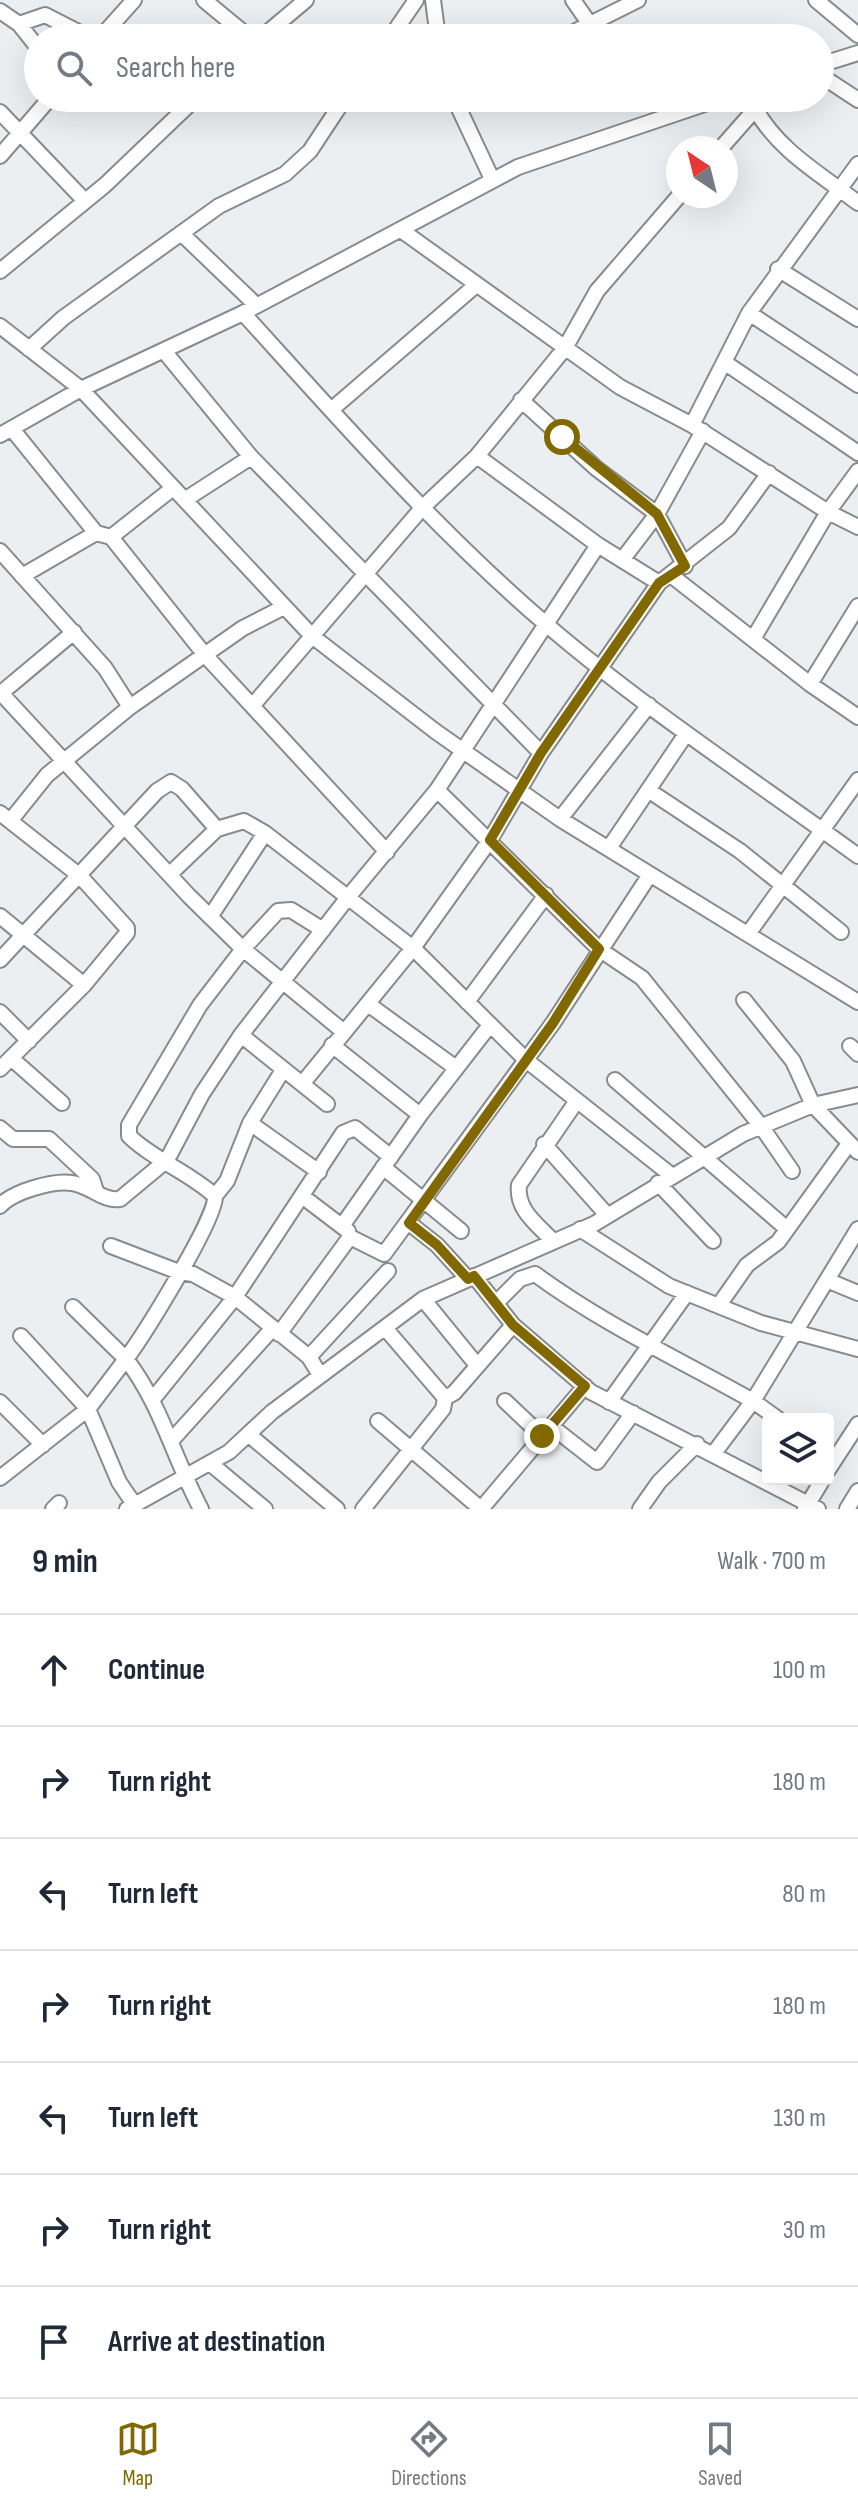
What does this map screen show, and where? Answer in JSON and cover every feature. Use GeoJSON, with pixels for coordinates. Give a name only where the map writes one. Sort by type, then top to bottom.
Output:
{"type":"FeatureCollection","features":[{"type":"Feature","properties":{"kind":"street"},"geometry":{"type":"LineString","coordinates":[[113,24],[134,0]]}},
{"type":"Feature","properties":{"kind":"street"},"geometry":{"type":"LineString","coordinates":[[204,0],[233,24]]}},
{"type":"Feature","properties":{"kind":"street"},"geometry":{"type":"LineString","coordinates":[[278,24],[306,0]]}},
{"type":"Feature","properties":{"kind":"street"},"geometry":{"type":"LineString","coordinates":[[400,24],[416,0]]}},
{"type":"Feature","properties":{"kind":"street"},"geometry":{"type":"LineString","coordinates":[[433,0],[436,24]]}},
{"type":"Feature","properties":{"kind":"street"},"geometry":{"type":"LineString","coordinates":[[573,0],[589,23],[638,0]]}},
{"type":"Feature","properties":{"kind":"street"},"geometry":{"type":"LineString","coordinates":[[816,0],[858,35]]}},
{"type":"Feature","properties":{"kind":"street"},"geometry":{"type":"LineString","coordinates":[[19,24],[47,7],[71,24]]}},
{"type":"Feature","properties":{"kind":"street"},"geometry":{"type":"LineString","coordinates":[[0,11],[24,30]]}},
{"type":"Feature","properties":{"kind":"street"},"geometry":{"type":"LineString","coordinates":[[834,61],[858,53]]}},
{"type":"Feature","properties":{"kind":"street"},"geometry":{"type":"LineString","coordinates":[[834,84],[858,100]]}},
{"type":"Feature","properties":{"kind":"street"},"geometry":{"type":"LineString","coordinates":[[0,112],[85,201]]}},
{"type":"Feature","properties":{"kind":"street"},"geometry":{"type":"LineString","coordinates":[[0,156],[39,112]]}},
{"type":"Feature","properties":{"kind":"street"},"geometry":{"type":"LineString","coordinates":[[0,271],[85,201],[181,112]]}},
{"type":"Feature","properties":{"kind":"street"},"geometry":{"type":"LineString","coordinates":[[29,349],[63,318],[219,206],[285,174],[310,151],[336,112]]}},
{"type":"Feature","properties":{"kind":"street"},"geometry":{"type":"LineString","coordinates":[[461,112],[492,179]]}},
{"type":"Feature","properties":{"kind":"street"},"geometry":{"type":"LineString","coordinates":[[387,852],[205,655],[111,537],[96,533],[6,432],[81,389],[243,313],[492,179],[564,150],[679,112]]}},
{"type":"Feature","properties":{"kind":"street"},"geometry":{"type":"LineString","coordinates":[[731,136],[752,112]]}},
{"type":"Feature","properties":{"kind":"street"},"geometry":{"type":"LineString","coordinates":[[762,112],[764,125],[780,143],[858,203]]}},
{"type":"Feature","properties":{"kind":"street"},"geometry":{"type":"LineString","coordinates":[[622,560],[657,514],[749,313],[778,269],[858,164]]}},
{"type":"Feature","properties":{"kind":"street"},"geometry":{"type":"LineString","coordinates":[[253,705],[423,507],[477,456],[565,348],[597,291],[669,208]]}},
{"type":"Feature","properties":{"kind":"street"},"geometry":{"type":"LineString","coordinates":[[401,230],[620,387],[697,428],[828,512],[858,527]]}},
{"type":"Feature","properties":{"kind":"street"},"geometry":{"type":"LineString","coordinates":[[181,233],[256,305]]}},
{"type":"Feature","properties":{"kind":"street"},"geometry":{"type":"LineString","coordinates":[[778,269],[858,319]]}},
{"type":"Feature","properties":{"kind":"street"},"geometry":{"type":"LineString","coordinates":[[331,410],[475,286]]}},
{"type":"Feature","properties":{"kind":"street"},"geometry":{"type":"LineString","coordinates":[[243,313],[423,507],[545,624],[686,734],[858,856]]}},
{"type":"Feature","properties":{"kind":"street"},"geometry":{"type":"LineString","coordinates":[[749,313],[858,385]]}},
{"type":"Feature","properties":{"kind":"street"},"geometry":{"type":"LineString","coordinates":[[0,326],[81,389],[312,636],[560,819],[858,1002]]}},
{"type":"Feature","properties":{"kind":"street"},"geometry":{"type":"LineString","coordinates":[[164,351],[251,457],[541,753]]}},
{"type":"Feature","properties":{"kind":"street"},"geometry":{"type":"LineString","coordinates":[[724,362],[858,453]]}},
{"type":"Feature","properties":{"kind":"street"},"geometry":{"type":"LineString","coordinates":[[521,400],[597,469],[657,514],[685,566]]}},
{"type":"Feature","properties":{"kind":"street"},"geometry":{"type":"LineString","coordinates":[[477,456],[598,545],[622,560],[665,579],[858,717]]}},
{"type":"Feature","properties":{"kind":"street"},"geometry":{"type":"LineString","coordinates":[[186,499],[251,457]]}},
{"type":"Feature","properties":{"kind":"street"},"geometry":{"type":"LineString","coordinates":[[753,639],[828,512],[858,471]]}},
{"type":"Feature","properties":{"kind":"street"},"geometry":{"type":"LineString","coordinates":[[302,1084],[413,948],[490,840],[541,753],[665,579],[729,528],[769,473]]}},
{"type":"Feature","properties":{"kind":"street"},"geometry":{"type":"LineString","coordinates":[[111,537],[173,488]]}},
{"type":"Feature","properties":{"kind":"street"},"geometry":{"type":"LineString","coordinates":[[22,576],[96,533]]}},
{"type":"Feature","properties":{"kind":"street"},"geometry":{"type":"LineString","coordinates":[[0,1206],[13,1196],[55,1184],[72,1183],[111,1200],[120,1199],[167,1160],[202,1094],[241,1035],[349,896],[437,790],[598,545]]}},
{"type":"Feature","properties":{"kind":"street"},"geometry":{"type":"LineString","coordinates":[[0,551],[105,668],[130,707]]}},
{"type":"Feature","properties":{"kind":"street"},"geometry":{"type":"LineString","coordinates":[[810,684],[858,606]]}},
{"type":"Feature","properties":{"kind":"street"},"geometry":{"type":"LineString","coordinates":[[0,1069],[84,985],[127,933],[127,928],[80,876],[6,816],[47,775],[130,707],[243,628],[284,607]]}},
{"type":"Feature","properties":{"kind":"street"},"geometry":{"type":"LineString","coordinates":[[74,632],[0,693],[123,829],[210,917],[243,949],[344,1032]]}},
{"type":"Feature","properties":{"kind":"street"},"geometry":{"type":"LineString","coordinates":[[560,819],[649,705]]}},
{"type":"Feature","properties":{"kind":"street"},"geometry":{"type":"LineString","coordinates":[[609,848],[686,734]]}},
{"type":"Feature","properties":{"kind":"street"},"geometry":{"type":"LineString","coordinates":[[748,934],[858,780]]}},
{"type":"Feature","properties":{"kind":"street"},"geometry":{"type":"LineString","coordinates":[[0,960],[157,791],[171,782],[182,789],[217,829]]}},
{"type":"Feature","properties":{"kind":"street"},"geometry":{"type":"LineString","coordinates":[[437,790],[599,949],[642,978],[761,1126],[792,1171]]}},
{"type":"Feature","properties":{"kind":"street"},"geometry":{"type":"LineString","coordinates":[[648,790],[720,836],[841,932]]}},
{"type":"Feature","properties":{"kind":"street"},"geometry":{"type":"LineString","coordinates":[[170,874],[217,829],[244,821],[265,833],[413,948],[526,1060],[664,1179],[713,1241]]}},
{"type":"Feature","properties":{"kind":"street"},"geometry":{"type":"LineString","coordinates":[[210,917],[265,833]]}},
{"type":"Feature","properties":{"kind":"street"},"geometry":{"type":"LineString","coordinates":[[302,1196],[384,1254],[426,1201],[553,1023],[649,876]]}},
{"type":"Feature","properties":{"kind":"street"},"geometry":{"type":"LineString","coordinates":[[467,1002],[546,895]]}},
{"type":"Feature","properties":{"kind":"street"},"geometry":{"type":"LineString","coordinates":[[215,1196],[167,1160],[138,1145],[129,1136],[129,1125],[200,1005],[243,949],[278,911],[285,909],[323,930]]}},
{"type":"Feature","properties":{"kind":"street"},"geometry":{"type":"LineString","coordinates":[[0,916],[84,985]]}},
{"type":"Feature","properties":{"kind":"street"},"geometry":{"type":"LineString","coordinates":[[719,1305],[747,1265],[778,1242],[853,1148],[813,1105],[793,1061],[744,1000]]}},
{"type":"Feature","properties":{"kind":"street"},"geometry":{"type":"LineString","coordinates":[[368,1004],[456,1068]]}},
{"type":"Feature","properties":{"kind":"street"},"geometry":{"type":"LineString","coordinates":[[0,1012],[29,1041]]}},
{"type":"Feature","properties":{"kind":"street"},"geometry":{"type":"LineString","coordinates":[[342,1226],[420,1115],[490,1025]]}},
{"type":"Feature","properties":{"kind":"street"},"geometry":{"type":"LineString","coordinates":[[241,1035],[327,1104]]}},
{"type":"Feature","properties":{"kind":"street"},"geometry":{"type":"LineString","coordinates":[[332,1045],[420,1115]]}},
{"type":"Feature","properties":{"kind":"street"},"geometry":{"type":"LineString","coordinates":[[11,1058],[62,1103]]}},
{"type":"Feature","properties":{"kind":"street"},"geometry":{"type":"LineString","coordinates":[[0,1478],[88,1409],[126,1359],[216,1204],[215,1196],[227,1181],[250,1123],[283,1070]]}},
{"type":"Feature","properties":{"kind":"street"},"geometry":{"type":"LineString","coordinates":[[615,1080],[701,1158],[787,1229]]}},
{"type":"Feature","properties":{"kind":"street"},"geometry":{"type":"LineString","coordinates":[[21,1336],[88,1409],[131,1506],[211,1464],[320,1375],[423,1299],[580,1229],[761,1126],[813,1105],[858,1095]]}},
{"type":"Feature","properties":{"kind":"street"},"geometry":{"type":"LineString","coordinates":[[553,1241],[527,1214],[517,1197],[519,1185],[544,1144],[576,1102]]}},
{"type":"Feature","properties":{"kind":"street"},"geometry":{"type":"LineString","coordinates":[[250,1123],[319,1172]]}},
{"type":"Feature","properties":{"kind":"street"},"geometry":{"type":"LineString","coordinates":[[0,1128],[13,1139],[49,1139],[92,1179],[96,1191]]}},
{"type":"Feature","properties":{"kind":"street"},"geometry":{"type":"LineString","coordinates":[[153,1399],[235,1297],[349,1128],[355,1128],[426,1201],[461,1231]]}},
{"type":"Feature","properties":{"kind":"street"},"geometry":{"type":"LineString","coordinates":[[544,1144],[607,1215]]}},
{"type":"Feature","properties":{"kind":"street"},"geometry":{"type":"LineString","coordinates":[[409,1223],[471,1278],[513,1325],[585,1386],[609,1402],[697,1444],[810,1507],[820,1485]]}},
{"type":"Feature","properties":{"kind":"street"},"geometry":{"type":"LineString","coordinates":[[580,1229],[628,1262],[687,1293],[761,1323],[797,1330],[858,1349]]}},
{"type":"Feature","properties":{"kind":"street"},"geometry":{"type":"LineString","coordinates":[[714,1453],[753,1401],[858,1229]]}},
{"type":"Feature","properties":{"kind":"street"},"geometry":{"type":"LineString","coordinates":[[171,1441],[276,1331],[343,1244],[355,1236]]}},
{"type":"Feature","properties":{"kind":"street"},"geometry":{"type":"LineString","coordinates":[[111,1246],[179,1272],[193,1274],[235,1297],[309,1357],[320,1375]]}},
{"type":"Feature","properties":{"kind":"street"},"geometry":{"type":"LineString","coordinates":[[309,1357],[388,1271]]}},
{"type":"Feature","properties":{"kind":"street"},"geometry":{"type":"LineString","coordinates":[[496,1303],[520,1279],[535,1274],[568,1298],[649,1346],[694,1366],[770,1413]]}},
{"type":"Feature","properties":{"kind":"street"},"geometry":{"type":"LineString","coordinates":[[829,1281],[858,1293]]}},
{"type":"Feature","properties":{"kind":"street"},"geometry":{"type":"LineString","coordinates":[[609,1402],[687,1293]]}},
{"type":"Feature","properties":{"kind":"street"},"geometry":{"type":"LineString","coordinates":[[423,1299],[476,1364]]}},
{"type":"Feature","properties":{"kind":"street"},"geometry":{"type":"LineString","coordinates":[[73,1307],[126,1359],[153,1399],[185,1479],[201,1509]]}},
{"type":"Feature","properties":{"kind":"street"},"geometry":{"type":"LineString","coordinates":[[445,1398],[454,1393],[513,1325]]}},
{"type":"Feature","properties":{"kind":"street"},"geometry":{"type":"LineString","coordinates":[[385,1328],[445,1398]]}},
{"type":"Feature","properties":{"kind":"street"},"geometry":{"type":"LineString","coordinates":[[378,1421],[481,1509],[585,1386]]}},
{"type":"Feature","properties":{"kind":"street"},"geometry":{"type":"LineString","coordinates":[[385,1509],[367,1504],[443,1409],[445,1398]]}},
{"type":"Feature","properties":{"kind":"street"},"geometry":{"type":"LineString","coordinates":[[505,1401],[597,1462],[633,1413]]}},
{"type":"Feature","properties":{"kind":"street"},"geometry":{"type":"LineString","coordinates":[[0,1402],[43,1445]]}},
{"type":"Feature","properties":{"kind":"street"},"geometry":{"type":"LineString","coordinates":[[834,1456],[858,1424]]}},
{"type":"Feature","properties":{"kind":"street"},"geometry":{"type":"LineString","coordinates":[[248,1434],[337,1509]]}},
{"type":"Feature","properties":{"kind":"street"},"geometry":{"type":"LineString","coordinates":[[640,1509],[659,1482],[697,1444]]}},
{"type":"Feature","properties":{"kind":"street"},"geometry":{"type":"LineString","coordinates":[[211,1464],[265,1509]]}},
{"type":"Feature","properties":{"kind":"street"},"geometry":{"type":"LineString","coordinates":[[847,1509],[858,1491]]}},
{"type":"Feature","properties":{"kind":"route"},"geometry":{"type":"LineString","coordinates":[[542,1436],[585,1386],[513,1325],[474,1276],[468,1279],[437,1245],[409,1223],[553,1023],[599,949],[490,840],[541,753],[659,583],[685,566],[657,514],[597,469],[562,437]]}}]}
